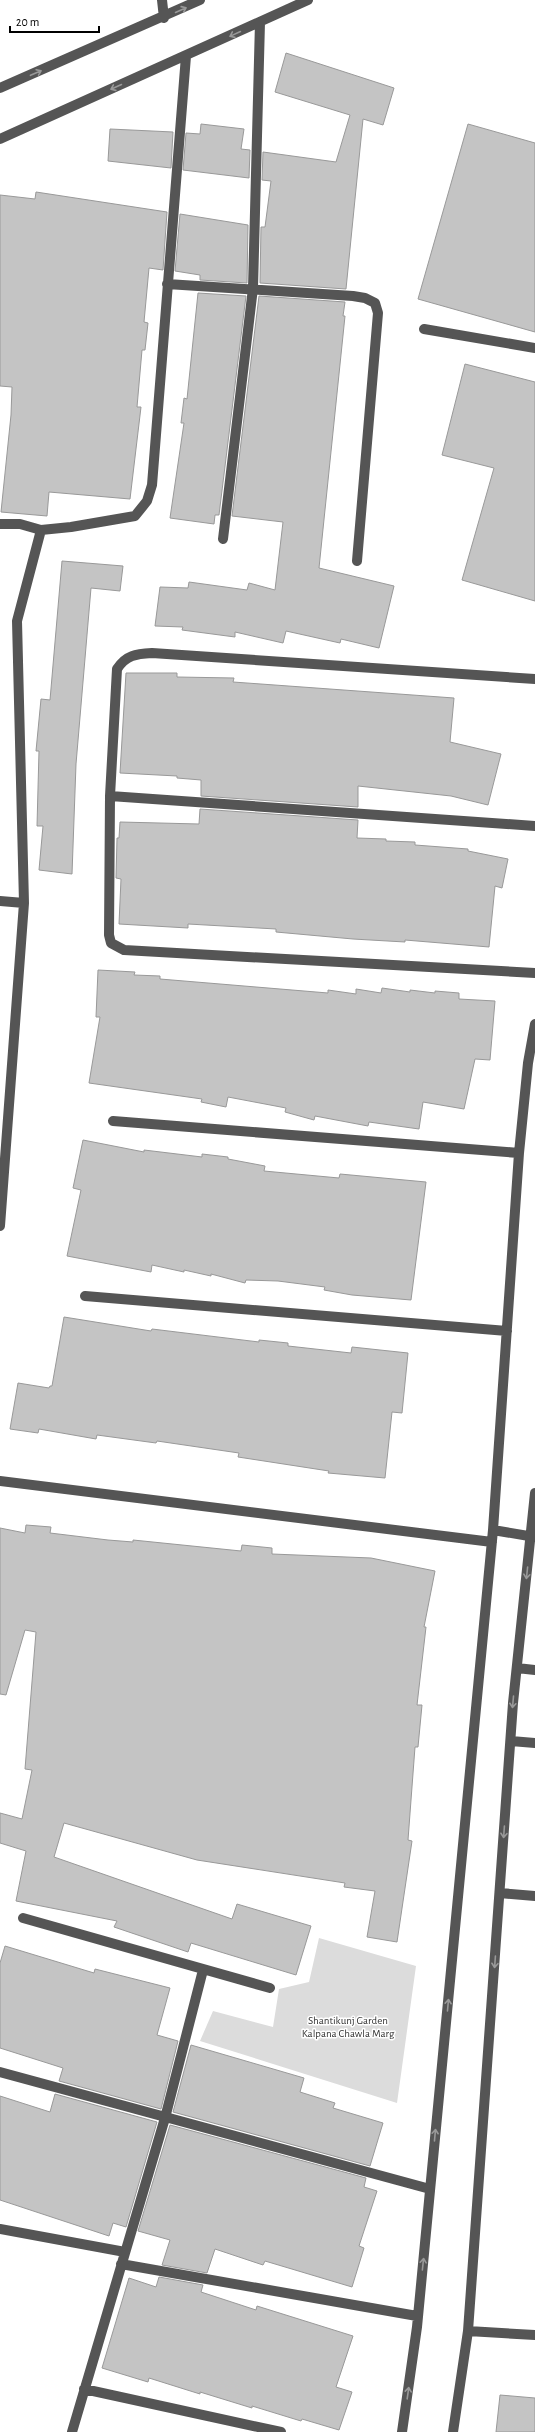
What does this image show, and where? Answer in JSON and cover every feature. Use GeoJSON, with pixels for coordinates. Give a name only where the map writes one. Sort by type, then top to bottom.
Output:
{"type":"FeatureCollection","features":[{"type":"Feature","properties":{"kind":"street"},"geometry":{"type":"LineString","coordinates":[[162,0],[164,18]]}},
{"type":"Feature","properties":{"kind":"street"},"geometry":{"type":"LineString","coordinates":[[0,88],[164,18],[200,0]]}},
{"type":"Feature","properties":{"kind":"street"},"geometry":{"type":"LineString","coordinates":[[0,139],[308,0]]}},
{"type":"Feature","properties":{"kind":"street"},"geometry":{"type":"LineString","coordinates":[[223,539],[253,288],[260,22]]}},
{"type":"Feature","properties":{"kind":"street"},"geometry":{"type":"LineString","coordinates":[[0,524],[20,524],[41,530],[71,527],[135,516],[147,501],[152,485],[156,452],[167,284],[186,56]]}},
{"type":"Feature","properties":{"kind":"street"},"geometry":{"type":"LineString","coordinates":[[167,284],[253,288],[353,296],[365,298],[375,303],[378,313],[357,561]]}},
{"type":"Feature","properties":{"kind":"street"},"geometry":{"type":"LineString","coordinates":[[424,329],[535,348]]}},
{"type":"Feature","properties":{"kind":"street"},"geometry":{"type":"LineString","coordinates":[[0,1226],[2,1176],[24,903],[17,621],[41,530]]}},
{"type":"Feature","properties":{"kind":"street"},"geometry":{"type":"LineString","coordinates":[[535,679],[152,653],[136,654],[123,659],[117,669],[110,796],[109,935],[112,943],[116,947],[124,950],[535,973]]}},
{"type":"Feature","properties":{"kind":"street"},"geometry":{"type":"LineString","coordinates":[[110,796],[535,826]]}},
{"type":"Feature","properties":{"kind":"street"},"geometry":{"type":"LineString","coordinates":[[0,901],[24,903]]}},
{"type":"Feature","properties":{"kind":"street"},"geometry":{"type":"LineString","coordinates":[[402,2432],[418,2316],[492,1542],[519,1154],[535,1024]]}},
{"type":"Feature","properties":{"kind":"street"},"geometry":{"type":"LineString","coordinates":[[113,1121],[519,1154]]}},
{"type":"Feature","properties":{"kind":"street"},"geometry":{"type":"LineString","coordinates":[[85,1296],[507,1331]]}},
{"type":"Feature","properties":{"kind":"street"},"geometry":{"type":"LineString","coordinates":[[0,1481],[492,1542]]}},
{"type":"Feature","properties":{"kind":"street"},"geometry":{"type":"LineString","coordinates":[[453,2432],[468,2330],[511,1741],[517,1668],[533,1536],[535,1493]]}},
{"type":"Feature","properties":{"kind":"street"},"geometry":{"type":"LineString","coordinates":[[493,1530],[533,1536]]}},
{"type":"Feature","properties":{"kind":"street"},"geometry":{"type":"LineString","coordinates":[[517,1668],[535,1670]]}},
{"type":"Feature","properties":{"kind":"street"},"geometry":{"type":"LineString","coordinates":[[511,1741],[535,1744]]}},
{"type":"Feature","properties":{"kind":"street"},"geometry":{"type":"LineString","coordinates":[[500,1893],[535,1896]]}},
{"type":"Feature","properties":{"kind":"street"},"geometry":{"type":"LineString","coordinates":[[23,1918],[270,1988]]}},
{"type":"Feature","properties":{"kind":"street"},"geometry":{"type":"LineString","coordinates":[[72,2432],[120,2264],[125,2252],[165,2118],[203,1970]]}},
{"type":"Feature","properties":{"kind":"street"},"geometry":{"type":"LineString","coordinates":[[0,2072],[430,2190]]}},
{"type":"Feature","properties":{"kind":"street"},"geometry":{"type":"LineString","coordinates":[[0,2229],[125,2252]]}},
{"type":"Feature","properties":{"kind":"street"},"geometry":{"type":"LineString","coordinates":[[120,2264],[418,2316]]}},
{"type":"Feature","properties":{"kind":"street"},"geometry":{"type":"LineString","coordinates":[[468,2330],[535,2335]]}},
{"type":"Feature","properties":{"kind":"street"},"geometry":{"type":"LineString","coordinates":[[84,2389],[281,2432]]}},
{"type":"Feature","properties":{"kind":"green space","name":"Shantikunj Garden Kalpana Chawla Marg"},"geometry":{"type":"Polygon","coordinates":[[[319,1938],[416,1966],[397,2103],[200,2041],[213,2011],[273,2027],[279,1989],[309,1982],[319,1938]]]}},
{"type":"Feature","properties":{"kind":"building"},"geometry":{"type":"Polygon","coordinates":[[[286,53],[394,88],[383,125],[363,119],[346,289],[260,283],[261,227],[265,227],[271,181],[262,180],[263,152],[336,162],[350,115],[275,92],[286,53]]]}},
{"type":"Feature","properties":{"kind":"building"},"geometry":{"type":"Polygon","coordinates":[[[201,124],[244,129],[241,149],[250,150],[249,178],[183,170],[186,133],[200,134],[201,124]]]}},
{"type":"Feature","properties":{"kind":"building"},"geometry":{"type":"Polygon","coordinates":[[[468,124],[535,143],[535,332],[418,299],[468,124]]]}},
{"type":"Feature","properties":{"kind":"building"},"geometry":{"type":"Polygon","coordinates":[[[110,129],[173,132],[171,168],[108,161],[110,129]]]}},
{"type":"Feature","properties":{"kind":"building"},"geometry":{"type":"Polygon","coordinates":[[[36,192],[167,212],[163,270],[149,268],[144,322],[148,323],[145,350],[142,350],[137,407],[141,407],[130,499],[49,492],[47,516],[1,512],[11,415],[12,387],[0,386],[0,195],[35,199],[36,192]]]}},
{"type":"Feature","properties":{"kind":"building"},"geometry":{"type":"Polygon","coordinates":[[[180,214],[248,225],[247,283],[200,280],[200,275],[175,271],[180,214]]]}},
{"type":"Feature","properties":{"kind":"building"},"geometry":{"type":"Polygon","coordinates":[[[198,293],[246,296],[219,515],[215,515],[214,524],[170,518],[184,423],[181,423],[184,398],[187,399],[198,293]]]}},
{"type":"Feature","properties":{"kind":"building"},"geometry":{"type":"Polygon","coordinates":[[[259,296],[345,302],[343,316],[345,316],[319,568],[394,586],[379,648],[341,639],[340,643],[286,631],[283,643],[235,632],[235,637],[182,630],[183,627],[155,626],[160,587],[188,588],[189,582],[247,590],[249,583],[275,590],[283,522],[232,516],[259,296]]]}},
{"type":"Feature","properties":{"kind":"building"},"geometry":{"type":"Polygon","coordinates":[[[465,364],[535,382],[535,601],[462,580],[494,468],[442,455],[465,364]]]}},
{"type":"Feature","properties":{"kind":"building"},"geometry":{"type":"Polygon","coordinates":[[[62,561],[123,566],[120,591],[91,588],[76,764],[72,874],[39,870],[43,826],[37,826],[39,751],[36,751],[41,699],[50,700],[62,561]]]}},
{"type":"Feature","properties":{"kind":"building"},"geometry":{"type":"Polygon","coordinates":[[[126,673],[177,673],[177,677],[234,678],[233,682],[454,698],[450,742],[501,754],[488,805],[451,796],[358,786],[358,807],[201,796],[201,780],[177,778],[177,776],[120,773],[126,673]]]}},
{"type":"Feature","properties":{"kind":"building"},"geometry":{"type":"Polygon","coordinates":[[[200,809],[358,820],[357,838],[386,839],[386,841],[415,842],[415,845],[468,849],[468,851],[508,859],[502,888],[495,886],[489,947],[405,940],[405,942],[353,939],[276,932],[276,929],[188,924],[188,928],[119,924],[121,879],[116,878],[117,838],[119,838],[120,822],[199,824],[200,809]]]}},
{"type":"Feature","properties":{"kind":"building"},"geometry":{"type":"Polygon","coordinates":[[[98,970],[135,972],[134,975],[160,976],[160,979],[328,993],[328,990],[356,994],[356,989],[381,993],[382,988],[410,992],[410,990],[435,993],[435,991],[459,993],[459,999],[495,1001],[490,1060],[475,1059],[464,1109],[423,1102],[419,1129],[369,1122],[368,1126],[315,1116],[314,1120],[285,1112],[286,1108],[228,1097],[226,1107],[201,1102],[202,1099],[89,1083],[100,1017],[96,1017],[98,970]]]}},
{"type":"Feature","properties":{"kind":"building"},"geometry":{"type":"Polygon","coordinates":[[[83,1140],[144,1152],[144,1150],[202,1157],[202,1154],[228,1157],[228,1159],[265,1166],[264,1171],[339,1178],[340,1174],[426,1182],[411,1300],[352,1295],[324,1290],[325,1287],[278,1281],[246,1280],[245,1283],[211,1274],[211,1276],[184,1270],[184,1272],[152,1265],[151,1272],[67,1256],[81,1190],[73,1188],[83,1140]]]}},
{"type":"Feature","properties":{"kind":"building"},"geometry":{"type":"Polygon","coordinates":[[[64,1317],[151,1331],[152,1329],[259,1342],[259,1340],[288,1343],[288,1346],[351,1353],[352,1347],[408,1353],[402,1413],[392,1412],[385,1478],[328,1473],[329,1471],[238,1457],[239,1453],[157,1441],[156,1443],[97,1435],[96,1439],[39,1429],[38,1433],[10,1429],[18,1383],[49,1388],[52,1386],[64,1317]]]}},
{"type":"Feature","properties":{"kind":"building"},"geometry":{"type":"Polygon","coordinates":[[[26,1525],[51,1527],[50,1533],[108,1540],[133,1542],[133,1540],[241,1551],[242,1545],[272,1548],[272,1554],[371,1558],[435,1571],[424,1627],[426,1627],[417,1705],[422,1705],[418,1747],[415,1747],[408,1840],[412,1841],[397,1942],[367,1937],[375,1891],[344,1887],[345,1883],[197,1860],[64,1823],[54,1857],[232,1919],[237,1904],[311,1926],[296,1975],[191,1943],[188,1952],[114,1927],[117,1921],[16,1901],[26,1851],[0,1843],[0,1813],[22,1819],[32,1770],[25,1769],[36,1632],[25,1630],[6,1695],[0,1694],[0,1528],[25,1533],[26,1525]]]}},
{"type":"Feature","properties":{"kind":"building"},"geometry":{"type":"Polygon","coordinates":[[[5,1946],[94,1973],[95,1969],[170,1988],[157,2035],[178,2041],[161,2109],[59,2081],[63,2068],[0,2048],[0,1963],[5,1946]]]}},
{"type":"Feature","properties":{"kind":"building"},"geometry":{"type":"Polygon","coordinates":[[[191,2045],[304,2078],[300,2092],[335,2103],[333,2108],[383,2123],[370,2166],[173,2112],[191,2045]]]}},
{"type":"Feature","properties":{"kind":"building"},"geometry":{"type":"Polygon","coordinates":[[[55,2094],[157,2122],[126,2227],[113,2223],[109,2236],[0,2200],[0,2096],[50,2112],[55,2094]]]}},
{"type":"Feature","properties":{"kind":"building"},"geometry":{"type":"Polygon","coordinates":[[[170,2125],[366,2178],[364,2187],[377,2191],[359,2246],[364,2248],[352,2287],[265,2261],[263,2265],[215,2249],[207,2273],[162,2265],[170,2240],[138,2231],[170,2125]]]}},
{"type":"Feature","properties":{"kind":"building"},"geometry":{"type":"Polygon","coordinates":[[[159,2277],[203,2285],[201,2292],[256,2310],[257,2306],[353,2336],[336,2387],[352,2392],[339,2430],[302,2419],[301,2421],[252,2406],[252,2408],[200,2392],[200,2394],[149,2378],[148,2382],[102,2368],[129,2278],[156,2287],[159,2277]]]}},
{"type":"Feature","properties":{"kind":"building"},"geometry":{"type":"Polygon","coordinates":[[[500,2395],[535,2398],[535,2432],[496,2432],[500,2395]]]}}]}
